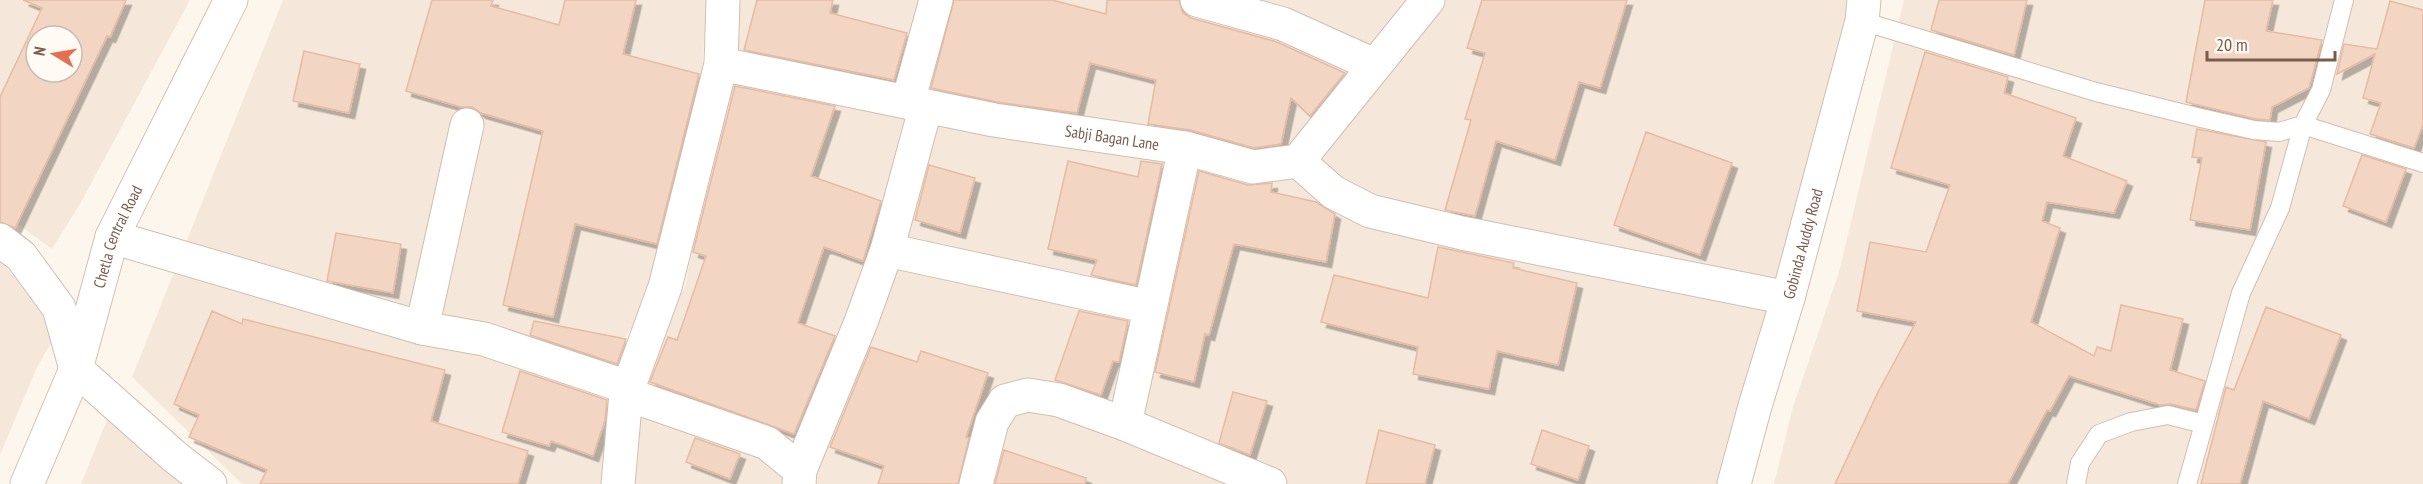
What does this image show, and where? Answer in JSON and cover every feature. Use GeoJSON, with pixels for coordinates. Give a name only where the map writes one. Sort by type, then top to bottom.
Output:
{"type":"FeatureCollection","features":[{"type":"Feature","properties":{"kind":"street","name":"Chetla Central Road"},"geometry":{"type":"LineString","coordinates":[[27,484],[76,369],[112,237],[231,0]]}},
{"type":"Feature","properties":{"kind":"street"},"geometry":{"type":"LineString","coordinates":[[618,484],[628,391],[665,287],[721,64],[723,0]]}},
{"type":"Feature","properties":{"kind":"street"},"geometry":{"type":"LineString","coordinates":[[112,237],[422,328],[484,339],[767,443],[799,477],[887,250],[936,0]]}},
{"type":"Feature","properties":{"kind":"street"},"geometry":{"type":"LineString","coordinates":[[1197,0],[1283,24],[1374,65]]}},
{"type":"Feature","properties":{"kind":"street"},"geometry":{"type":"LineString","coordinates":[[1428,0],[1298,161],[1333,192],[1370,211],[1462,233],[1788,298]]}},
{"type":"Feature","properties":{"kind":"street","name":"Gobinda Auddy Road"},"geometry":{"type":"LineString","coordinates":[[1734,484],[1788,298],[1863,11]]}},
{"type":"Feature","properties":{"kind":"street","name":"Sabji Bagan Lane"},"geometry":{"type":"LineString","coordinates":[[721,64],[994,120],[1185,148],[1253,167],[1298,161]]}},
{"type":"Feature","properties":{"kind":"street"},"geometry":{"type":"LineString","coordinates":[[422,328],[467,125]]}},
{"type":"Feature","properties":{"kind":"street"},"geometry":{"type":"LineString","coordinates":[[1125,424],[1185,148]]}},
{"type":"Feature","properties":{"kind":"street"},"geometry":{"type":"LineString","coordinates":[[0,240],[21,255],[59,308],[76,369],[175,457],[210,484]]}},
{"type":"Feature","properties":{"kind":"street"},"geometry":{"type":"LineString","coordinates":[[887,250],[1150,307]]}},
{"type":"Feature","properties":{"kind":"street"},"geometry":{"type":"LineString","coordinates":[[976,484],[993,422],[1005,401],[1028,395],[1059,400],[1125,424],[1270,484]]}},
{"type":"Feature","properties":{"kind":"lane"},"geometry":{"type":"LineString","coordinates":[[2187,484],[2241,293],[2280,208],[2303,125],[2321,90],[2344,0]]}},
{"type":"Feature","properties":{"kind":"lane"},"geometry":{"type":"LineString","coordinates":[[1863,11],[2096,92],[2254,130],[2279,132],[2303,125],[2423,163]]}},
{"type":"Feature","properties":{"kind":"lane"},"geometry":{"type":"LineString","coordinates":[[2076,484],[2080,463],[2099,434],[2131,422],[2168,415],[2204,424]]}},
{"type":"Feature","properties":{"kind":"shaded area"},"geometry":{"type":"Polygon","coordinates":[[[0,0],[190,0],[80,204],[52,249],[0,211],[0,0]]]}},
{"type":"Feature","properties":{"kind":"shaded area"},"geometry":{"type":"Polygon","coordinates":[[[283,0],[707,0],[702,70],[661,277],[599,382],[606,464],[601,484],[242,484],[132,377],[283,0]]]}},
{"type":"Feature","properties":{"kind":"shaded area"},"geometry":{"type":"Polygon","coordinates":[[[734,0],[1877,0],[1817,256],[1769,405],[1749,484],[632,484],[643,365],[685,286],[734,42],[734,0]]]}},
{"type":"Feature","properties":{"kind":"shaded area"},"geometry":{"type":"Polygon","coordinates":[[[1904,0],[2423,0],[2423,484],[1774,484],[1792,410],[1839,272],[1904,0]]]}},
{"type":"Feature","properties":{"kind":"shaded area"},"geometry":{"type":"Polygon","coordinates":[[[0,260],[59,330],[37,367],[0,455],[0,260]]]}},
{"type":"Feature","properties":{"kind":"shaded area"},"geometry":{"type":"Polygon","coordinates":[[[112,407],[189,484],[81,484],[112,407]]]}},
{"type":"Feature","properties":{"kind":"building"},"geometry":{"type":"Polygon","coordinates":[[[23,0],[126,0],[110,37],[107,36],[84,84],[84,24],[34,24],[42,8],[23,0]]]}},
{"type":"Feature","properties":{"kind":"building"},"geometry":{"type":"Polygon","coordinates":[[[432,0],[493,0],[491,6],[559,25],[565,0],[636,0],[623,54],[699,74],[657,244],[575,224],[553,317],[503,305],[543,131],[481,113],[472,107],[461,107],[406,91],[432,0]]]}},
{"type":"Feature","properties":{"kind":"building"},"geometry":{"type":"Polygon","coordinates":[[[757,0],[833,0],[830,13],[907,33],[894,80],[744,50],[757,0]]]}},
{"type":"Feature","properties":{"kind":"building"},"geometry":{"type":"Polygon","coordinates":[[[954,0],[1052,0],[1106,14],[1107,0],[1179,0],[1183,13],[1191,18],[1277,42],[1345,73],[1310,116],[1291,98],[1281,144],[1254,148],[1190,130],[1148,124],[1156,80],[1090,63],[1077,113],[997,102],[931,88],[954,0]]]}},
{"type":"Feature","properties":{"kind":"building"},"geometry":{"type":"Polygon","coordinates":[[[1482,0],[1627,0],[1600,88],[1579,82],[1555,160],[1496,141],[1475,216],[1445,210],[1471,120],[1465,119],[1485,53],[1467,48],[1482,0]]]}},
{"type":"Feature","properties":{"kind":"building"},"geometry":{"type":"Polygon","coordinates":[[[1939,0],[2027,0],[2014,55],[1931,30],[1939,0]]]}},
{"type":"Feature","properties":{"kind":"building"},"geometry":{"type":"Polygon","coordinates":[[[2205,0],[2273,0],[2266,31],[2322,40],[2309,88],[2272,107],[2270,120],[2256,119],[2186,102],[2205,0]]]}},
{"type":"Feature","properties":{"kind":"building"},"geometry":{"type":"Polygon","coordinates":[[[2390,1],[2423,10],[2423,125],[2414,148],[2370,134],[2381,103],[2363,98],[2375,54],[2337,74],[2344,44],[2377,49],[2390,1]]]}},
{"type":"Feature","properties":{"kind":"building"},"geometry":{"type":"Polygon","coordinates":[[[24,46],[24,84],[84,84],[15,228],[0,222],[0,97],[24,46]]]}},
{"type":"Feature","properties":{"kind":"building"},"geometry":{"type":"Polygon","coordinates":[[[304,51],[360,64],[349,113],[293,101],[304,51]]]}},
{"type":"Feature","properties":{"kind":"building"},"geometry":{"type":"Polygon","coordinates":[[[1925,52],[2008,77],[2004,93],[2076,118],[2063,156],[2127,181],[2114,213],[2047,202],[2042,221],[2060,228],[2031,322],[2094,356],[2097,347],[2111,351],[2121,305],[2183,319],[2170,370],[2205,381],[2196,410],[2171,404],[2160,405],[2069,376],[2050,411],[2047,410],[2008,484],[1835,484],[1877,394],[1916,322],[1857,311],[1870,242],[1926,252],[1950,185],[1891,168],[1925,52]]]}},
{"type":"Feature","properties":{"kind":"building"},"geometry":{"type":"Polygon","coordinates":[[[735,86],[835,106],[811,176],[881,201],[863,261],[824,247],[798,323],[835,336],[794,434],[650,382],[668,337],[677,340],[706,256],[693,252],[735,86]]]}},
{"type":"Feature","properties":{"kind":"building"},"geometry":{"type":"Polygon","coordinates":[[[2197,129],[2266,142],[2250,230],[2190,220],[2202,158],[2192,157],[2197,129]]]}},
{"type":"Feature","properties":{"kind":"building"},"geometry":{"type":"Polygon","coordinates":[[[1646,132],[1732,163],[1700,255],[1614,225],[1646,132]]]}},
{"type":"Feature","properties":{"kind":"building"},"geometry":{"type":"Polygon","coordinates":[[[2362,155],[2406,169],[2386,222],[2343,206],[2362,155]]]}},
{"type":"Feature","properties":{"kind":"building"},"geometry":{"type":"Polygon","coordinates":[[[1068,161],[1138,177],[1141,161],[1162,164],[1136,285],[1091,275],[1097,260],[1048,249],[1068,161]]]}},
{"type":"Feature","properties":{"kind":"building"},"geometry":{"type":"Polygon","coordinates":[[[929,165],[975,178],[960,233],[915,220],[929,165]]]}},
{"type":"Feature","properties":{"kind":"building"},"geometry":{"type":"Polygon","coordinates":[[[1199,171],[1248,185],[1272,183],[1271,192],[1316,202],[1335,214],[1326,262],[1234,244],[1209,335],[1205,334],[1194,382],[1155,372],[1199,171]]]}},
{"type":"Feature","properties":{"kind":"building"},"geometry":{"type":"Polygon","coordinates":[[[336,233],[401,244],[393,293],[327,281],[336,233]]]}},
{"type":"Feature","properties":{"kind":"building"},"geometry":{"type":"Polygon","coordinates":[[[1438,247],[1514,263],[1513,268],[1577,283],[1558,365],[1497,351],[1489,389],[1413,374],[1418,347],[1321,322],[1334,275],[1428,298],[1438,247]]]}},
{"type":"Feature","properties":{"kind":"building"},"geometry":{"type":"Polygon","coordinates":[[[2266,307],[2341,335],[2309,419],[2263,401],[2240,484],[2201,484],[2226,387],[2234,390],[2266,307]]]}},
{"type":"Feature","properties":{"kind":"building"},"geometry":{"type":"Polygon","coordinates":[[[212,311],[242,324],[243,319],[445,370],[431,421],[528,451],[518,484],[260,484],[267,470],[189,437],[199,415],[174,404],[212,311]]]}},
{"type":"Feature","properties":{"kind":"building"},"geometry":{"type":"Polygon","coordinates":[[[1079,311],[1128,321],[1119,362],[1113,361],[1101,395],[1055,380],[1079,311]]]}},
{"type":"Feature","properties":{"kind":"building"},"geometry":{"type":"Polygon","coordinates":[[[534,321],[626,339],[617,364],[530,335],[534,321]]]}},
{"type":"Feature","properties":{"kind":"building"},"geometry":{"type":"Polygon","coordinates":[[[871,347],[917,362],[921,351],[988,373],[966,437],[969,438],[958,484],[878,484],[884,466],[830,447],[871,347]]]}},
{"type":"Feature","properties":{"kind":"building"},"geometry":{"type":"Polygon","coordinates":[[[520,371],[607,400],[605,420],[593,456],[551,441],[549,446],[502,432],[520,371]]]}},
{"type":"Feature","properties":{"kind":"building"},"geometry":{"type":"Polygon","coordinates":[[[1233,392],[1267,401],[1250,455],[1219,443],[1233,392]]]}},
{"type":"Feature","properties":{"kind":"building"},"geometry":{"type":"Polygon","coordinates":[[[1379,430],[1435,445],[1425,484],[1366,484],[1379,430]]]}},
{"type":"Feature","properties":{"kind":"building"},"geometry":{"type":"Polygon","coordinates":[[[1542,430],[1589,446],[1578,480],[1531,464],[1542,430]]]}},
{"type":"Feature","properties":{"kind":"building"},"geometry":{"type":"Polygon","coordinates":[[[695,438],[740,454],[730,479],[686,462],[695,438]]]}},
{"type":"Feature","properties":{"kind":"building"},"geometry":{"type":"Polygon","coordinates":[[[1004,450],[1086,478],[1085,484],[995,484],[1004,450]]]}}]}
